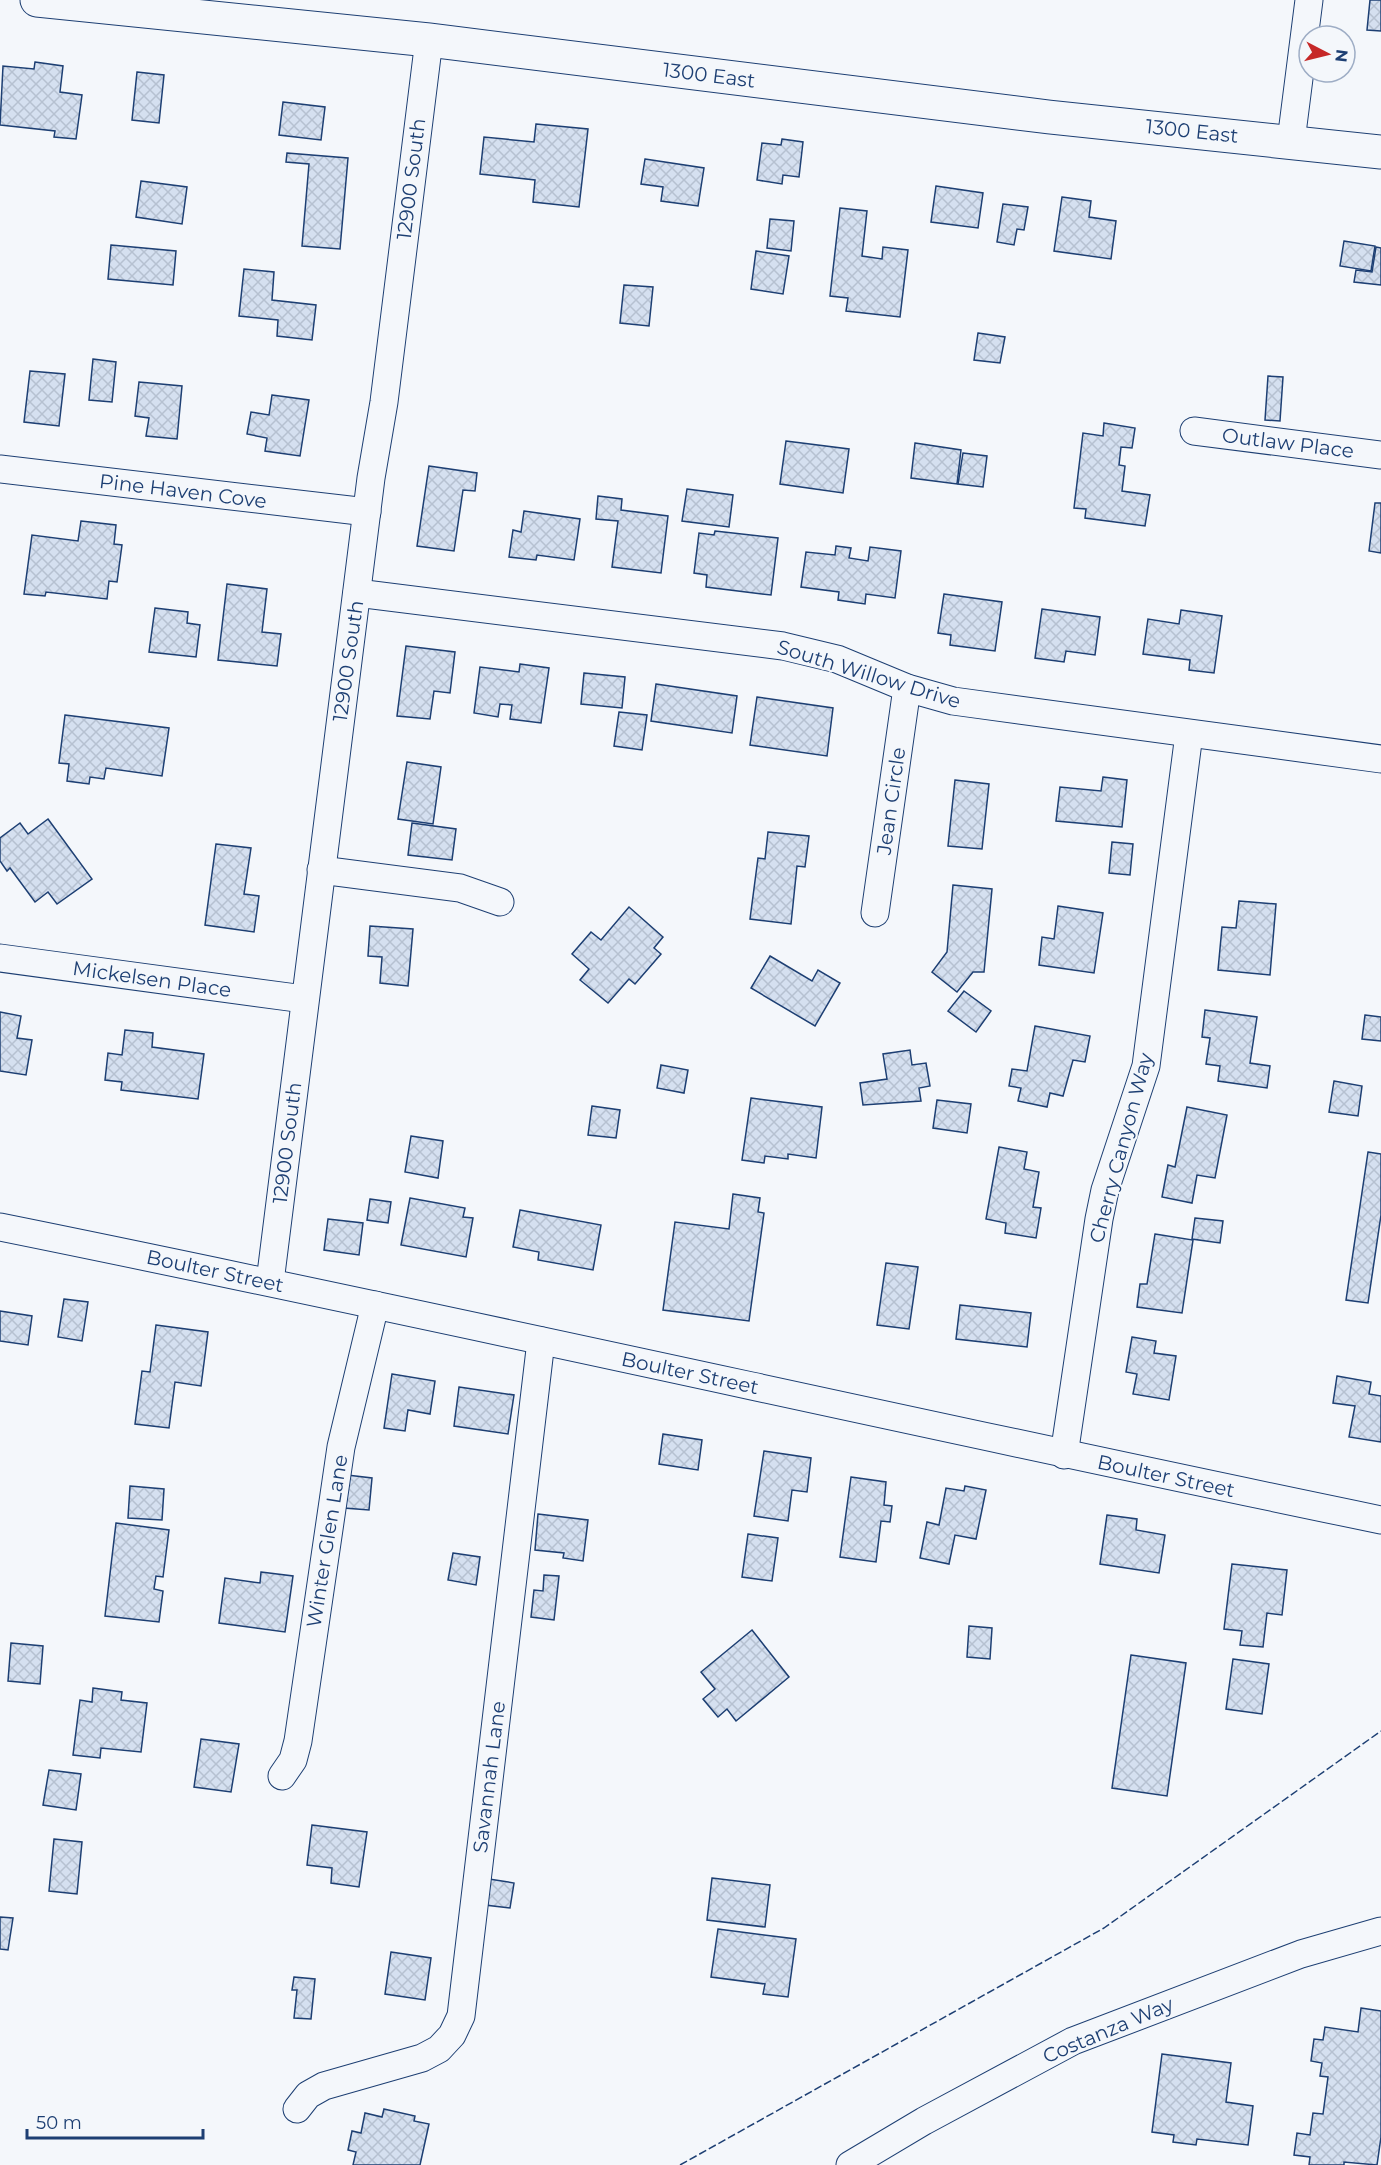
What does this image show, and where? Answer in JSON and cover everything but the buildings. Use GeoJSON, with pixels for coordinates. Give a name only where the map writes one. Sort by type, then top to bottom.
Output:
{"type":"FeatureCollection","features":[{"type":"Feature","properties":{"kind":"main road","name":"1300 East"},"geometry":{"type":"LineString","coordinates":[[37,0],[429,40],[1049,117],[1381,152]]}},
{"type":"Feature","properties":{"kind":"street"},"geometry":{"type":"LineString","coordinates":[[1291,141],[1310,0]]}},
{"type":"Feature","properties":{"kind":"street","name":"12900 South"},"geometry":{"type":"LineString","coordinates":[[270,1282],[304,999],[367,512],[384,402],[429,40]]}},
{"type":"Feature","properties":{"kind":"street","name":"Outlaw Place"},"geometry":{"type":"LineString","coordinates":[[1194,431],[1381,454]]}},
{"type":"Feature","properties":{"kind":"street","name":"Pine Haven Cove"},"geometry":{"type":"LineString","coordinates":[[0,469],[367,512]]}},
{"type":"Feature","properties":{"kind":"street","name":"South Willow Drive"},"geometry":{"type":"LineString","coordinates":[[357,593],[783,646],[863,668],[907,688],[938,698],[1011,711],[1381,759]]}},
{"type":"Feature","properties":{"kind":"street","name":"Jean Circle"},"geometry":{"type":"LineString","coordinates":[[875,913],[907,688]]}},
{"type":"Feature","properties":{"kind":"street","name":"Cherry Canyon Way"},"geometry":{"type":"LineString","coordinates":[[1064,1455],[1099,1219],[1146,1066],[1189,734]]}},
{"type":"Feature","properties":{"kind":"street"},"geometry":{"type":"LineString","coordinates":[[321,870],[460,888],[501,902]]}},
{"type":"Feature","properties":{"kind":"street","name":"Mickelsen Place"},"geometry":{"type":"LineString","coordinates":[[0,958],[304,999]]}},
{"type":"Feature","properties":{"kind":"street","name":"Boulter Street"},"geometry":{"type":"LineString","coordinates":[[0,1227],[270,1282],[1064,1455],[1381,1520]]}},
{"type":"Feature","properties":{"kind":"street","name":"Winter Glen Lane"},"geometry":{"type":"LineString","coordinates":[[282,1776],[293,1760],[298,1741],[341,1447],[375,1305]]}},
{"type":"Feature","properties":{"kind":"street","name":"Savannah Lane"},"geometry":{"type":"LineString","coordinates":[[297,2109],[308,2095],[324,2086],[422,2058],[439,2049],[452,2035],[461,2016],[541,1341]]}},
{"type":"Feature","properties":{"kind":"street","name":"Costanza Way"},"geometry":{"type":"LineString","coordinates":[[850,2165],[1073,2041],[1301,1954],[1381,1931]]}},
{"type":"Feature","properties":{"kind":"fence"},"geometry":{"type":"LineString","coordinates":[[680,2165],[1104,1928],[1381,1731]]}}]}
